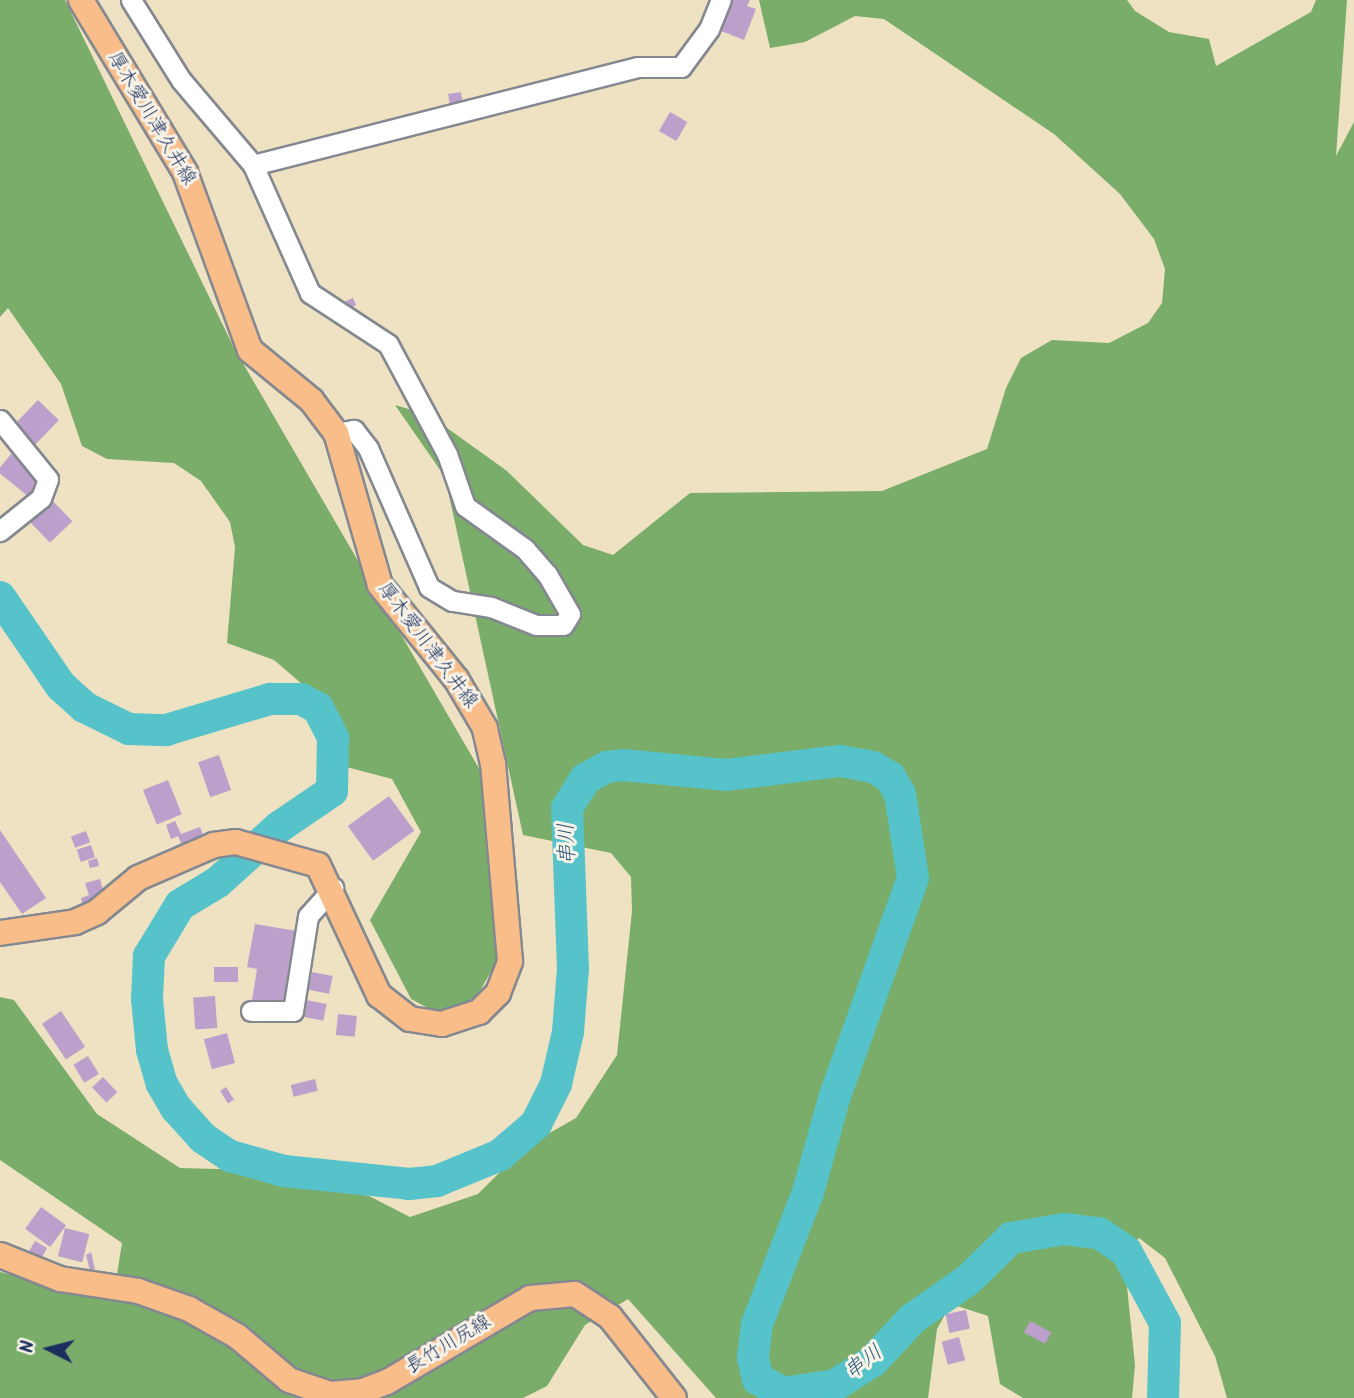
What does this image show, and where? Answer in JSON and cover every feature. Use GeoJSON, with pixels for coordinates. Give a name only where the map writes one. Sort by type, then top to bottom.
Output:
{"type":"FeatureCollection","features":[{"type":"Feature","properties":{"kind":"main road","name":"厚木愛川津久井線"},"geometry":{"type":"LineString","coordinates":[[0,933],[75,922],[97,912],[138,878],[214,845],[236,842],[308,860],[318,865],[333,888],[379,995],[410,1019],[434,1024],[463,1019],[488,1004],[504,983],[510,936],[493,764],[485,728],[456,679],[380,586],[336,433],[311,400],[250,350],[185,172],[81,0]]}},
{"type":"Feature","properties":{"kind":"main road","name":"長竹川尻線"},"geometry":{"type":"LineString","coordinates":[[0,1255],[60,1279],[124,1288],[173,1302],[229,1330],[296,1384],[335,1395],[387,1382],[530,1298],[575,1294],[610,1317],[674,1398]]}},
{"type":"Feature","properties":{"kind":"street"},"geometry":{"type":"LineString","coordinates":[[131,0],[181,80],[253,165],[310,293],[387,344],[447,454],[465,506],[525,549],[547,574],[570,614],[563,625],[536,625],[491,607],[452,601],[429,587],[368,448],[354,430],[336,433]]}},
{"type":"Feature","properties":{"kind":"street"},"geometry":{"type":"LineString","coordinates":[[253,165],[638,67],[681,67],[709,29],[721,0]]}},
{"type":"Feature","properties":{"kind":"street"},"geometry":{"type":"LineString","coordinates":[[0,420],[48,479],[41,498],[0,531]]}},
{"type":"Feature","properties":{"kind":"street"},"geometry":{"type":"LineString","coordinates":[[250,1011],[293,1011],[308,916],[333,888]]}},
{"type":"Feature","properties":{"kind":"green space"},"geometry":{"type":"Polygon","coordinates":[[[0,0],[65,0],[234,348],[484,777],[497,961],[477,996],[441,1015],[411,999],[370,920],[421,832],[392,779],[335,764],[309,690],[274,660],[227,643],[235,547],[230,522],[201,481],[174,463],[107,459],[82,446],[61,384],[8,308],[0,317],[0,0]]]}},
{"type":"Feature","properties":{"kind":"green space"},"geometry":{"type":"Polygon","coordinates":[[[759,0],[1127,0],[1135,11],[1169,32],[1209,39],[1216,66],[1311,12],[1316,0],[1347,0],[1336,156],[1354,122],[1354,1398],[1227,1398],[1215,1356],[1165,1258],[1139,1238],[1124,1257],[1135,1365],[1132,1398],[1023,1398],[1000,1384],[988,1316],[951,1304],[937,1329],[928,1398],[716,1398],[628,1299],[585,1325],[547,1386],[523,1398],[0,1398],[0,1272],[113,1299],[122,1243],[0,1160],[0,997],[14,1000],[97,1114],[180,1168],[253,1170],[369,1196],[410,1217],[478,1194],[525,1147],[576,1118],[617,1055],[632,911],[631,877],[611,853],[523,835],[445,477],[395,405],[429,415],[507,471],[583,545],[613,555],[690,493],[882,491],[987,449],[1006,388],[1021,358],[1052,340],[1109,343],[1148,323],[1162,303],[1165,269],[1154,239],[1120,194],[1054,134],[884,19],[855,16],[805,42],[770,48],[759,0]]]}},
{"type":"Feature","properties":{"kind":"building"},"geometry":{"type":"Polygon","coordinates":[[[729,0],[750,0],[747,6],[756,9],[744,40],[716,29],[729,0]]]}},
{"type":"Feature","properties":{"kind":"building"},"geometry":{"type":"Polygon","coordinates":[[[461,92],[463,105],[450,107],[448,94],[461,92]]]}},
{"type":"Feature","properties":{"kind":"building"},"geometry":{"type":"Polygon","coordinates":[[[670,112],[687,122],[676,141],[659,131],[670,112]]]}},
{"type":"Feature","properties":{"kind":"building"},"geometry":{"type":"Polygon","coordinates":[[[353,298],[356,305],[349,308],[346,301],[353,298]]]}},
{"type":"Feature","properties":{"kind":"building"},"geometry":{"type":"Polygon","coordinates":[[[38,400],[59,420],[35,445],[14,425],[38,400]]]}},
{"type":"Feature","properties":{"kind":"building"},"geometry":{"type":"Polygon","coordinates":[[[11,454],[43,480],[29,497],[0,473],[0,468],[11,454]]]}},
{"type":"Feature","properties":{"kind":"building"},"geometry":{"type":"Polygon","coordinates":[[[48,496],[72,521],[50,543],[26,518],[48,496]]]}},
{"type":"Feature","properties":{"kind":"building"},"geometry":{"type":"Polygon","coordinates":[[[219,755],[231,790],[210,797],[198,762],[219,755]]]}},
{"type":"Feature","properties":{"kind":"building"},"geometry":{"type":"Polygon","coordinates":[[[168,780],[182,814],[157,824],[143,790],[168,780]]]}},
{"type":"Feature","properties":{"kind":"building"},"geometry":{"type":"Polygon","coordinates":[[[389,796],[414,831],[373,861],[348,826],[389,796]]]}},
{"type":"Feature","properties":{"kind":"building"},"geometry":{"type":"Polygon","coordinates":[[[175,821],[181,834],[200,827],[205,839],[183,848],[178,836],[171,839],[166,825],[175,821]]]}},
{"type":"Feature","properties":{"kind":"building"},"geometry":{"type":"Polygon","coordinates":[[[0,830],[46,898],[22,914],[0,882],[0,830]]]}},
{"type":"Feature","properties":{"kind":"building"},"geometry":{"type":"Polygon","coordinates":[[[86,831],[90,842],[75,848],[71,836],[86,831]]]}},
{"type":"Feature","properties":{"kind":"building"},"geometry":{"type":"Polygon","coordinates":[[[91,845],[95,857],[81,862],[77,850],[91,845]]]}},
{"type":"Feature","properties":{"kind":"building"},"geometry":{"type":"Polygon","coordinates":[[[97,858],[99,866],[90,868],[88,861],[97,858]]]}},
{"type":"Feature","properties":{"kind":"building"},"geometry":{"type":"Polygon","coordinates":[[[100,879],[104,894],[92,897],[94,904],[83,907],[81,898],[89,895],[85,883],[100,879]]]}},
{"type":"Feature","properties":{"kind":"building"},"geometry":{"type":"Polygon","coordinates":[[[255,924],[303,932],[290,1006],[252,1000],[257,969],[247,967],[255,924]]]}},
{"type":"Feature","properties":{"kind":"building"},"geometry":{"type":"Polygon","coordinates":[[[214,967],[238,967],[238,982],[214,982],[214,967]]]}},
{"type":"Feature","properties":{"kind":"building"},"geometry":{"type":"Polygon","coordinates":[[[312,972],[333,976],[329,994],[309,990],[312,972]]]}},
{"type":"Feature","properties":{"kind":"building"},"geometry":{"type":"Polygon","coordinates":[[[215,996],[217,1028],[195,1029],[193,998],[215,996]]]}},
{"type":"Feature","properties":{"kind":"building"},"geometry":{"type":"Polygon","coordinates":[[[306,1000],[327,1004],[323,1021],[303,1017],[306,1000]]]}},
{"type":"Feature","properties":{"kind":"building"},"geometry":{"type":"Polygon","coordinates":[[[61,1011],[85,1047],[66,1060],[42,1024],[61,1011]]]}},
{"type":"Feature","properties":{"kind":"building"},"geometry":{"type":"Polygon","coordinates":[[[338,1014],[357,1016],[355,1037],[336,1035],[338,1014]]]}},
{"type":"Feature","properties":{"kind":"building"},"geometry":{"type":"Polygon","coordinates":[[[227,1033],[235,1063],[212,1069],[204,1039],[227,1033]]]}},
{"type":"Feature","properties":{"kind":"building"},"geometry":{"type":"Polygon","coordinates":[[[88,1056],[99,1074],[84,1083],[73,1065],[88,1056]]]}},
{"type":"Feature","properties":{"kind":"building"},"geometry":{"type":"Polygon","coordinates":[[[103,1077],[117,1092],[106,1103],[92,1087],[103,1077]]]}},
{"type":"Feature","properties":{"kind":"building"},"geometry":{"type":"Polygon","coordinates":[[[315,1079],[318,1091],[294,1097],[291,1085],[315,1079]]]}},
{"type":"Feature","properties":{"kind":"building"},"geometry":{"type":"Polygon","coordinates":[[[226,1087],[234,1100],[228,1103],[220,1091],[226,1087]]]}},
{"type":"Feature","properties":{"kind":"building"},"geometry":{"type":"Polygon","coordinates":[[[41,1207],[66,1225],[50,1247],[25,1229],[41,1207]]]}},
{"type":"Feature","properties":{"kind":"building"},"geometry":{"type":"Polygon","coordinates":[[[65,1228],[89,1234],[82,1262],[58,1256],[65,1228]]]}},
{"type":"Feature","properties":{"kind":"building"},"geometry":{"type":"Polygon","coordinates":[[[35,1241],[47,1248],[40,1261],[28,1254],[35,1241]]]}},
{"type":"Feature","properties":{"kind":"building"},"geometry":{"type":"Polygon","coordinates":[[[91,1252],[95,1269],[90,1271],[86,1255],[91,1252]]]}},
{"type":"Feature","properties":{"kind":"building"},"geometry":{"type":"Polygon","coordinates":[[[966,1310],[970,1329],[949,1333],[945,1314],[966,1310]]]}},
{"type":"Feature","properties":{"kind":"building"},"geometry":{"type":"Polygon","coordinates":[[[1030,1321],[1051,1332],[1045,1344],[1024,1332],[1030,1321]]]}},
{"type":"Feature","properties":{"kind":"building"},"geometry":{"type":"Polygon","coordinates":[[[959,1337],[965,1360],[948,1365],[942,1342],[959,1337]]]}},
{"type":"Feature","properties":{"kind":"waterway","name":"串川"},"geometry":{"type":"LineString","coordinates":[[0,597],[61,686],[84,707],[129,729],[166,730],[270,699],[301,699],[318,708],[333,738],[332,791],[279,827],[218,882],[180,905],[149,956],[147,999],[152,1050],[162,1084],[176,1108],[203,1138],[230,1156],[284,1171],[409,1184],[437,1181],[500,1155],[536,1124],[556,1084],[568,1032],[573,969],[567,808],[585,779],[607,767],[623,765],[726,775],[840,761],[873,767],[890,777],[900,794],[913,878],[834,1099],[808,1192],[757,1324],[753,1358],[758,1379],[783,1393],[835,1385],[873,1361],[912,1319],[968,1280],[1011,1238],[1064,1229],[1099,1233],[1126,1251],[1165,1323],[1163,1398]]}}]}
